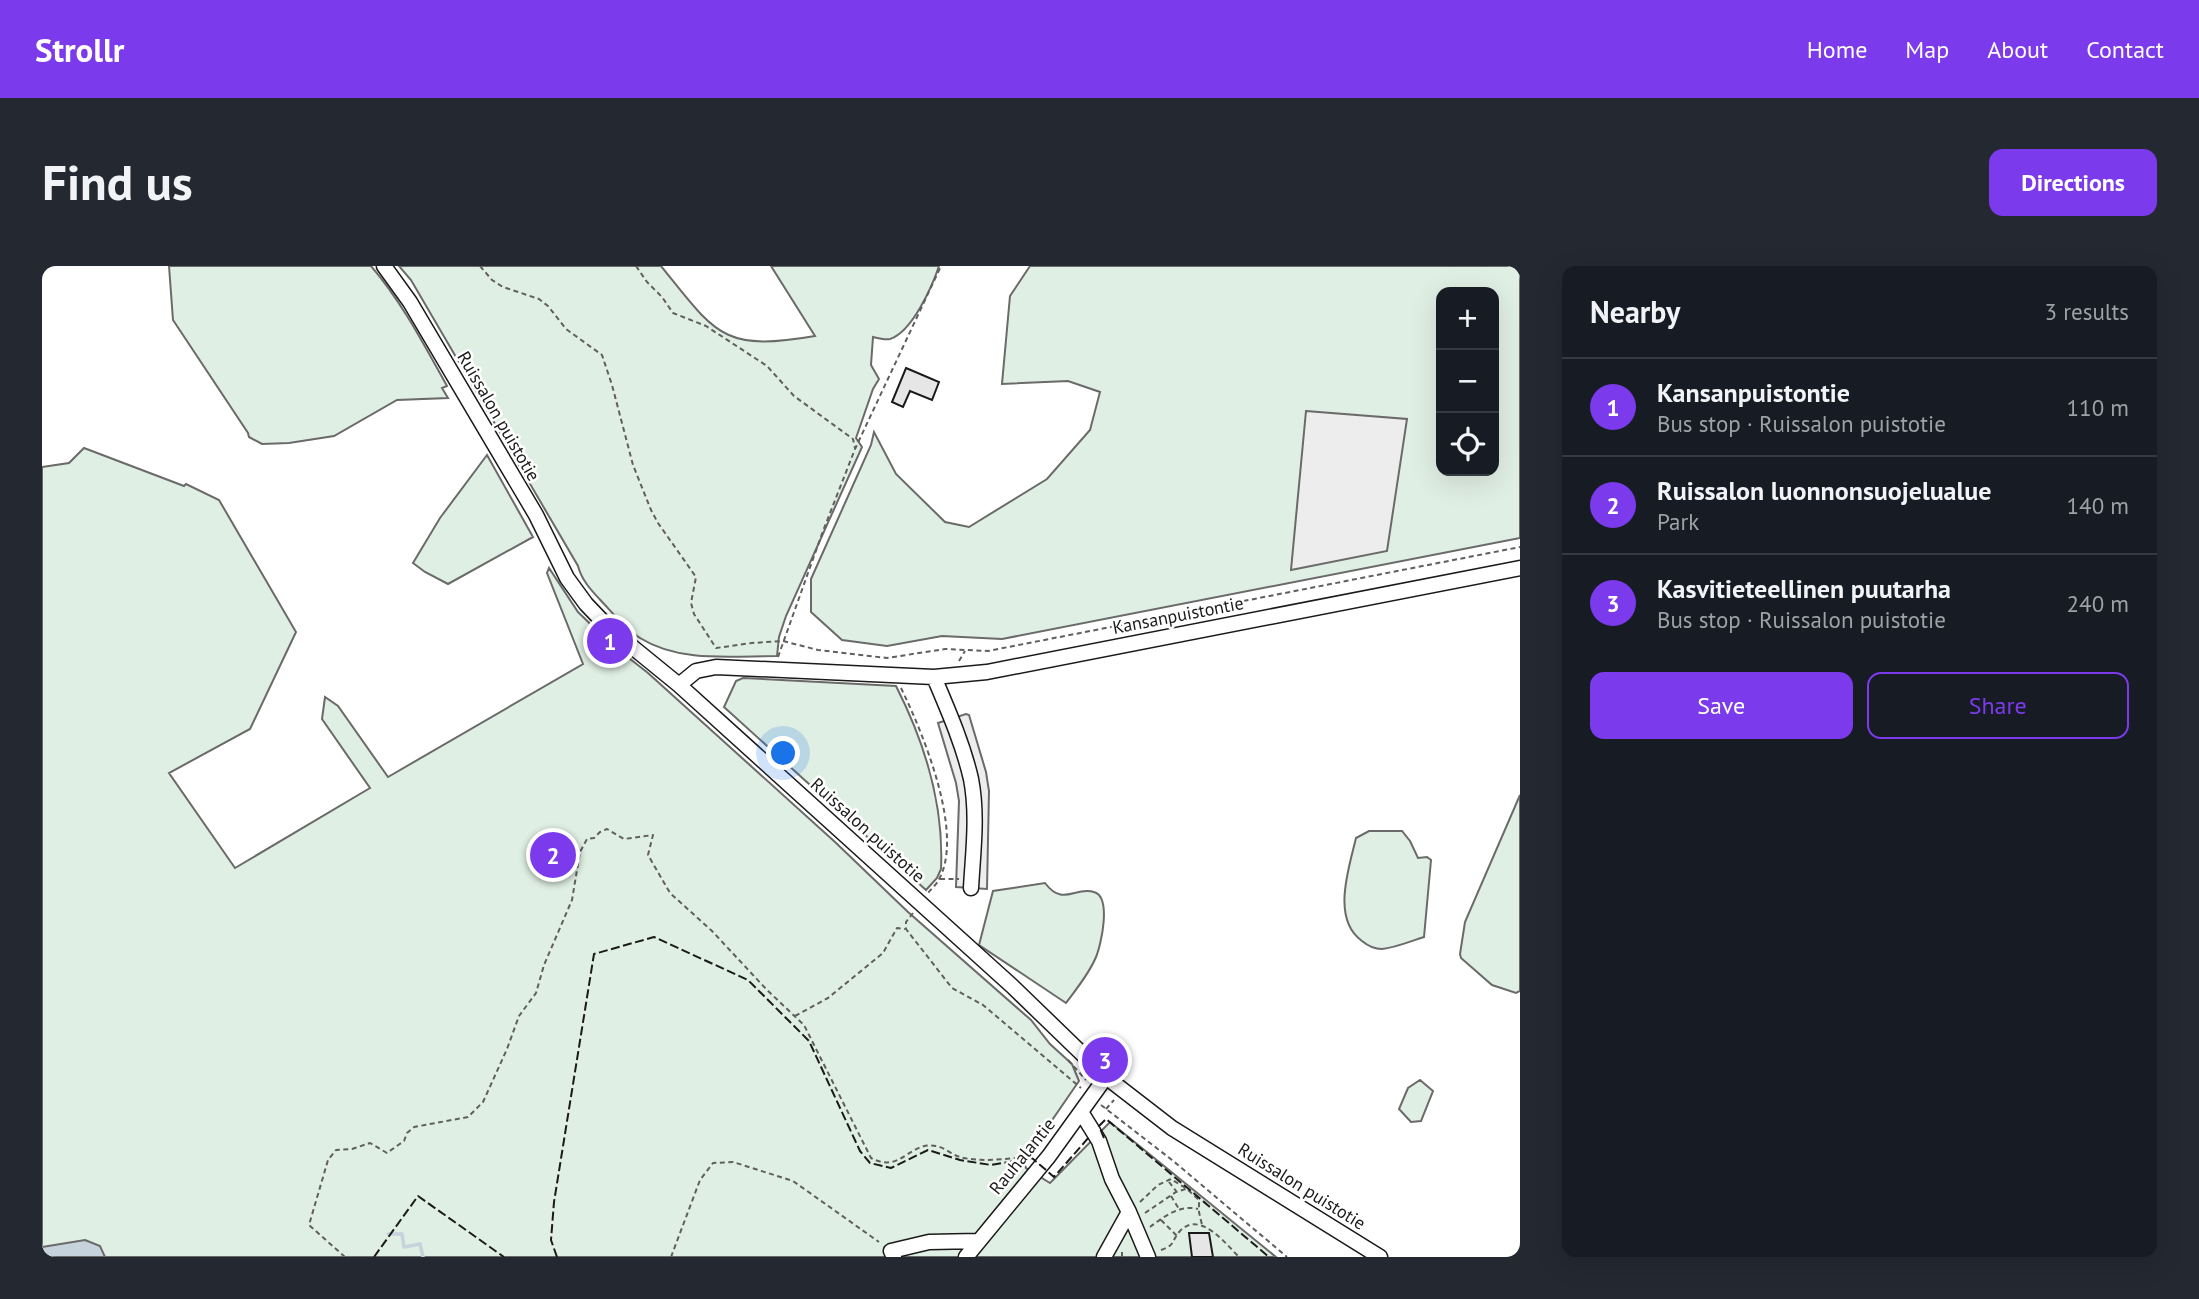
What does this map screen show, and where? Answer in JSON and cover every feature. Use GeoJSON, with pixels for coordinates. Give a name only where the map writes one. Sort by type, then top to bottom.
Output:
{"type":"FeatureCollection","features":[{"type":"Feature","properties":{"kind":"street","name":"Ruissalon puistotie"},"geometry":{"type":"LineString","coordinates":[[384,266],[410,302],[536,515],[567,578],[586,604],[609,628],[679,685],[1012,986],[1106,1077],[1172,1128],[1380,1257]]}},
{"type":"Feature","properties":{"kind":"street","name":"Kansanpuistontie"},"geometry":{"type":"LineString","coordinates":[[679,685],[696,671],[716,667],[934,677],[987,672],[1520,569]]}},
{"type":"Feature","properties":{"kind":"street"},"geometry":{"type":"LineString","coordinates":[[934,677],[971,780],[975,816],[971,883]]}},
{"type":"Feature","properties":{"kind":"street","name":"Rauhalantie"},"geometry":{"type":"LineString","coordinates":[[966,1257],[1049,1156],[1106,1077]]}},
{"type":"Feature","properties":{"kind":"street"},"geometry":{"type":"LineString","coordinates":[[1081,1112],[1099,1141],[1112,1180],[1148,1257]]}},
{"type":"Feature","properties":{"kind":"street"},"geometry":{"type":"LineString","coordinates":[[1104,1257],[1134,1223]]}},
{"type":"Feature","properties":{"kind":"street"},"geometry":{"type":"LineString","coordinates":[[892,1254],[929,1242],[978,1241]]}},
{"type":"Feature","properties":{"kind":"path"},"geometry":{"type":"LineString","coordinates":[[480,266],[503,287],[539,299],[566,329],[602,355],[633,465],[658,523],[696,577],[691,603],[694,614],[716,649],[783,641],[818,650],[887,658],[945,649],[988,651],[1520,547]]}},
{"type":"Feature","properties":{"kind":"path"},"geometry":{"type":"LineString","coordinates":[[636,266],[673,313],[706,327],[767,366],[794,396],[853,439],[855,449]]}},
{"type":"Feature","properties":{"kind":"path"},"geometry":{"type":"LineString","coordinates":[[774,668],[855,449],[941,266]]}},
{"type":"Feature","properties":{"kind":"path"},"geometry":{"type":"LineString","coordinates":[[897,681],[922,731],[939,786],[945,823],[946,849],[939,880],[927,894]]}},
{"type":"Feature","properties":{"kind":"path"},"geometry":{"type":"LineString","coordinates":[[345,1257],[309,1225],[328,1160],[336,1150],[352,1150],[370,1143],[387,1153],[404,1141],[407,1133],[414,1127],[468,1117],[483,1102],[519,1016],[536,993],[544,965],[572,900],[580,852],[587,839],[594,838],[607,829],[624,839],[653,835],[648,855],[670,893],[712,931],[804,1025],[871,1158],[882,1164],[900,1161],[918,1148],[936,1146],[960,1157],[990,1160],[1049,1156]]}},
{"type":"Feature","properties":{"kind":"path"},"geometry":{"type":"LineString","coordinates":[[939,880],[971,883]]}},
{"type":"Feature","properties":{"kind":"path"},"geometry":{"type":"LineString","coordinates":[[795,1016],[828,998],[883,953],[897,928],[906,929]]}},
{"type":"Feature","properties":{"kind":"path"},"geometry":{"type":"LineString","coordinates":[[1068,1060],[1096,1092]]}},
{"type":"Feature","properties":{"kind":"path"},"geometry":{"type":"LineString","coordinates":[[1105,1110],[1115,1097]]}},
{"type":"Feature","properties":{"kind":"path"},"geometry":{"type":"LineString","coordinates":[[671,1257],[700,1180],[713,1163],[733,1162],[793,1181],[892,1254]]}},
{"type":"Feature","properties":{"kind":"path"},"geometry":{"type":"LineString","coordinates":[[1134,1223],[1158,1185],[1171,1179],[1199,1200],[1202,1226]]}},
{"type":"Feature","properties":{"kind":"path"},"geometry":{"type":"LineString","coordinates":[[1168,1181],[1176,1192]]}},
{"type":"Feature","properties":{"kind":"path"},"geometry":{"type":"LineString","coordinates":[[1134,1223],[1176,1192],[1187,1189]]}},
{"type":"Feature","properties":{"kind":"path"},"geometry":{"type":"LineString","coordinates":[[1171,1196],[1179,1209]]}},
{"type":"Feature","properties":{"kind":"path"},"geometry":{"type":"LineString","coordinates":[[1134,1223],[1160,1220],[1189,1206],[1199,1209]]}},
{"type":"Feature","properties":{"kind":"path"},"geometry":{"type":"LineString","coordinates":[[1160,1220],[1177,1236]]}},
{"type":"Feature","properties":{"kind":"path"},"geometry":{"type":"LineString","coordinates":[[1165,1257],[1161,1251],[1171,1247],[1180,1231],[1188,1226],[1202,1226],[1239,1257]]}},
{"type":"Feature","properties":{"kind":"green space"},"geometry":{"type":"Polygon","coordinates":[[[169,266],[371,266],[403,309],[447,386],[442,388],[448,398],[397,400],[334,436],[262,444],[249,437],[173,320],[169,266]]]}},
{"type":"Feature","properties":{"kind":"green space"},"geometry":{"type":"Polygon","coordinates":[[[399,266],[661,266],[709,322],[740,339],[759,341],[815,336],[771,266],[939,266],[926,296],[906,328],[890,339],[873,337],[871,365],[879,379],[856,438],[862,447],[786,616],[779,637],[777,656],[689,655],[656,646],[640,638],[617,619],[585,582],[411,280],[399,266]]]}},
{"type":"Feature","properties":{"kind":"green space"},"geometry":{"type":"Polygon","coordinates":[[[1030,266],[1520,266],[1520,538],[1002,639],[942,636],[887,646],[842,640],[811,612],[811,579],[871,445],[874,432],[896,474],[945,522],[969,527],[1047,479],[1090,430],[1100,392],[1068,381],[1002,384],[1010,296],[1030,266]]]}},
{"type":"Feature","properties":{"kind":"green space"},"geometry":{"type":"Polygon","coordinates":[[[84,448],[184,486],[186,484],[219,500],[296,632],[250,729],[169,773],[235,868],[370,788],[322,719],[325,697],[338,706],[388,777],[583,664],[547,573],[549,568],[578,612],[611,644],[648,673],[835,842],[908,912],[1031,1020],[1050,1044],[1072,1064],[1079,1081],[1024,1161],[1026,1168],[1050,1183],[1110,1122],[1276,1257],[42,1257],[42,467],[69,463],[84,448]]]}},
{"type":"Feature","properties":{"kind":"green space"},"geometry":{"type":"Polygon","coordinates":[[[487,455],[533,537],[448,584],[413,563],[440,518],[487,455]]]}},
{"type":"Feature","properties":{"kind":"green space"},"geometry":{"type":"Polygon","coordinates":[[[743,678],[896,686],[916,729],[936,798],[941,869],[926,890],[724,707],[736,681],[743,678]]]}},
{"type":"Feature","properties":{"kind":"green space"},"geometry":{"type":"Polygon","coordinates":[[[1520,795],[1520,991],[1516,993],[1492,985],[1461,958],[1460,954],[1465,922],[1520,795]]]}},
{"type":"Feature","properties":{"kind":"green space"},"geometry":{"type":"Polygon","coordinates":[[[1369,831],[1402,831],[1418,858],[1427,857],[1431,860],[1424,937],[1392,947],[1374,948],[1362,941],[1347,920],[1345,892],[1356,838],[1369,831]]]}},
{"type":"Feature","properties":{"kind":"green space"},"geometry":{"type":"Polygon","coordinates":[[[1045,883],[1051,890],[1063,895],[1081,891],[1094,892],[1103,903],[1104,922],[1096,957],[1066,1003],[979,945],[993,891],[1045,883]]]}},
{"type":"Feature","properties":{"kind":"green space"},"geometry":{"type":"Polygon","coordinates":[[[1420,1080],[1433,1091],[1421,1121],[1411,1122],[1399,1109],[1408,1088],[1420,1080]]]}},
{"type":"Feature","properties":{"kind":"shaded area"},"geometry":{"type":"Polygon","coordinates":[[[1306,411],[1407,419],[1387,551],[1291,570],[1306,411]]]}},
{"type":"Feature","properties":{"kind":"shaded area"},"geometry":{"type":"Polygon","coordinates":[[[969,715],[989,791],[987,889],[956,887],[959,801],[938,723],[969,715]]]}},
{"type":"Feature","properties":{"kind":"shaded area"},"geometry":{"type":"Polygon","coordinates":[[[85,1240],[100,1246],[105,1257],[42,1257],[42,1247],[85,1240]]]}},
{"type":"Feature","properties":{"kind":"building"},"geometry":{"type":"Polygon","coordinates":[[[906,368],[939,382],[932,400],[910,391],[903,407],[892,402],[906,368]]]}},
{"type":"Feature","properties":{"kind":"building"},"geometry":{"type":"Polygon","coordinates":[[[1189,1233],[1209,1233],[1213,1257],[1192,1257],[1189,1233]]]}},
{"type":"Feature","properties":{"kind":"waterway"},"geometry":{"type":"LineString","coordinates":[[388,1234],[402,1234],[404,1247],[420,1244],[423,1257]]}},
{"type":"Feature","properties":{"kind":"fence"},"geometry":{"type":"LineString","coordinates":[[557,1257],[551,1240],[554,1202],[594,954],[654,937],[748,980],[809,1041],[860,1151],[870,1163],[891,1168],[928,1150],[960,1160],[991,1165],[1032,1158],[1054,1177],[1090,1136]]}},
{"type":"Feature","properties":{"kind":"fence"},"geometry":{"type":"LineString","coordinates":[[1104,1138],[1099,1126],[1106,1119],[1269,1257]]}},
{"type":"Feature","properties":{"kind":"fence"},"geometry":{"type":"LineString","coordinates":[[374,1257],[418,1196],[504,1257]]}},
{"type":"Feature","properties":{"kind":"place","name":"Kansanpuistontie"},"geometry":{"type":"Point","coordinates":[610,641]}},
{"type":"Feature","properties":{"kind":"place","name":"Ruissalon luonnonsuojelualue"},"geometry":{"type":"Point","coordinates":[553,855]}},
{"type":"Feature","properties":{"kind":"place","name":"Kasvitieteellinen puutarha"},"geometry":{"type":"Point","coordinates":[1105,1060]}}]}
